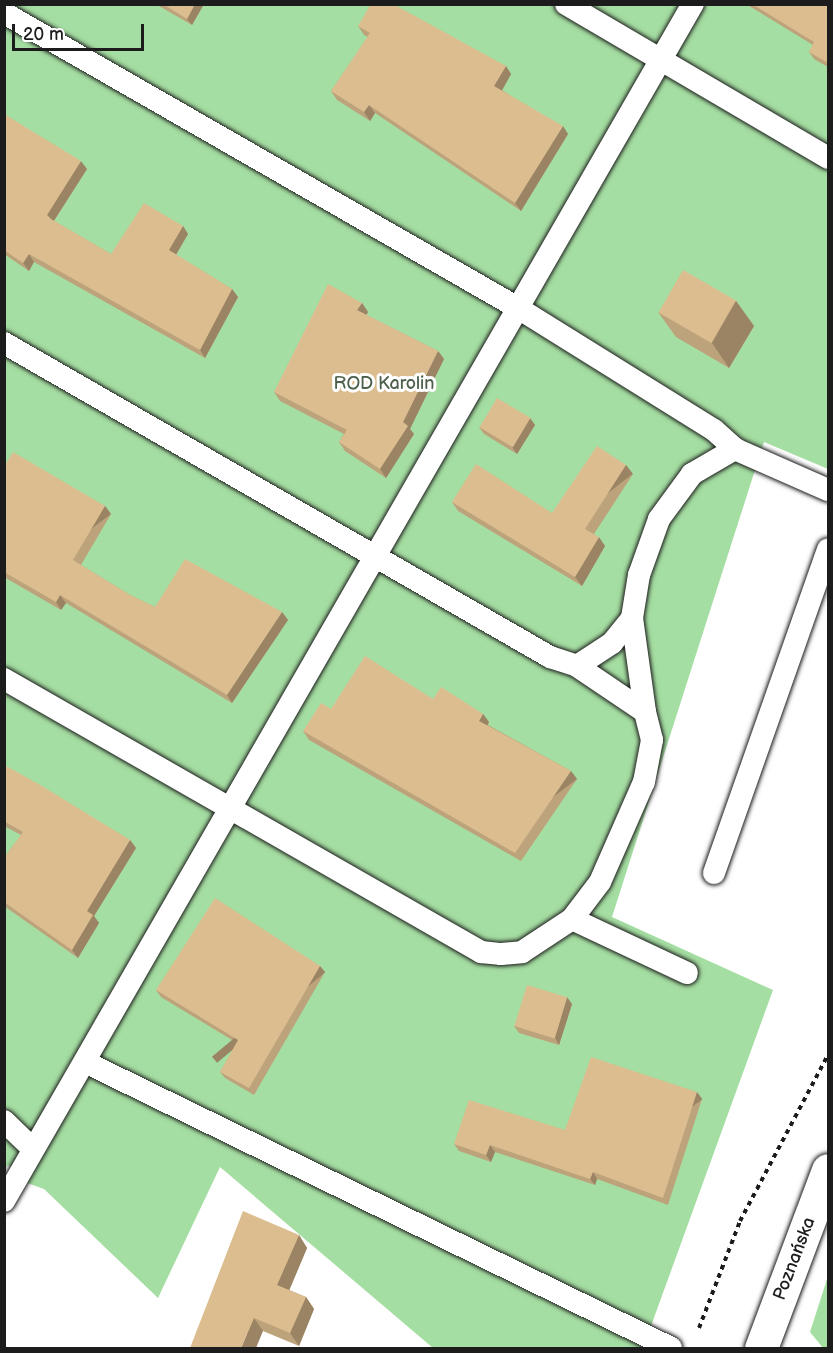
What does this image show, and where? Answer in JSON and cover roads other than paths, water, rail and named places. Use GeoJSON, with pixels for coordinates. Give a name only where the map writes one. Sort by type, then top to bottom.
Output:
{"type":"FeatureCollection","features":[{"type":"Feature","properties":{"kind":"street","name":"Poznańska"},"geometry":{"type":"LineString","coordinates":[[761,1348],[828,1170]]}},
{"type":"Feature","properties":{"kind":"lane"},"geometry":{"type":"LineString","coordinates":[[566,4],[828,158]]}},
{"type":"Feature","properties":{"kind":"lane"},"geometry":{"type":"LineString","coordinates":[[4,1201],[32,1148],[85,1062],[693,4]]}},
{"type":"Feature","properties":{"kind":"lane"},"geometry":{"type":"LineString","coordinates":[[4,13],[518,308],[714,430],[735,449],[828,490]]}},
{"type":"Feature","properties":{"kind":"lane"},"geometry":{"type":"LineString","coordinates":[[4,343],[550,657],[577,666],[645,711]]}},
{"type":"Feature","properties":{"kind":"lane"},"geometry":{"type":"LineString","coordinates":[[4,679],[481,952],[522,952],[572,919],[600,882],[644,782],[652,740],[645,711],[632,618],[639,575],[659,519],[692,474],[735,449]]}},
{"type":"Feature","properties":{"kind":"lane"},"geometry":{"type":"LineString","coordinates":[[714,873],[828,549]]}},
{"type":"Feature","properties":{"kind":"lane"},"geometry":{"type":"LineString","coordinates":[[577,666],[612,643],[632,618]]}},
{"type":"Feature","properties":{"kind":"lane"},"geometry":{"type":"LineString","coordinates":[[572,919],[687,973]]}},
{"type":"Feature","properties":{"kind":"lane"},"geometry":{"type":"LineString","coordinates":[[85,1062],[671,1348]]}},
{"type":"Feature","properties":{"kind":"lane"},"geometry":{"type":"LineString","coordinates":[[4,1120],[32,1148]]}},
{"type":"Feature","properties":{"kind":"park label","name":"ROD Karolin"},"geometry":{"type":"Point","coordinates":[384,384]}}]}
